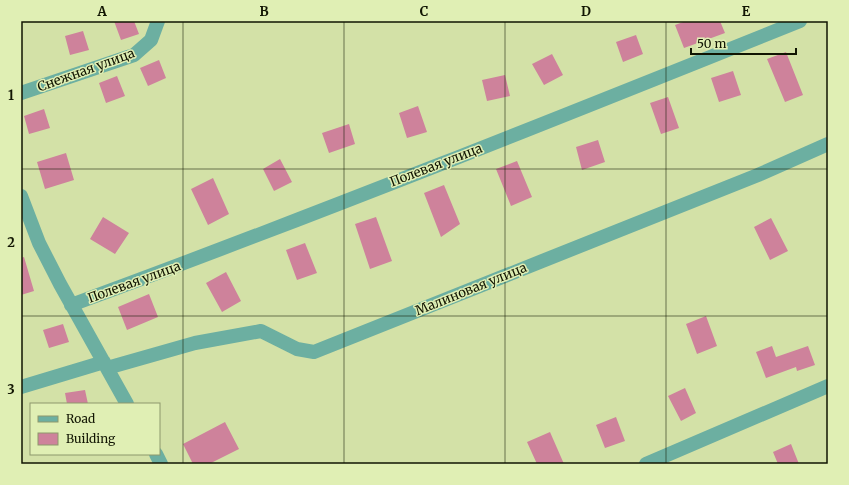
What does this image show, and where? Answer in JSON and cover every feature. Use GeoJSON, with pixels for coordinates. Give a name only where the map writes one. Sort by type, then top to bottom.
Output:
{"type":"FeatureCollection","features":[{"type":"Feature","properties":{"kind":"street","name":"Снежная улица"},"geometry":{"type":"LineString","coordinates":[[21,93],[134,55],[152,40],[158,21]]}},
{"type":"Feature","properties":{"kind":"street","name":"Полевая улица"},"geometry":{"type":"LineString","coordinates":[[71,305],[190,261],[570,113],[800,21]]}},
{"type":"Feature","properties":{"kind":"street","name":"Малиновая улица"},"geometry":{"type":"LineString","coordinates":[[21,388],[106,365],[195,344],[261,331],[297,349],[314,352],[758,175],[828,144]]}},
{"type":"Feature","properties":{"kind":"street"},"geometry":{"type":"LineString","coordinates":[[21,196],[39,243],[71,305],[127,403]]}},
{"type":"Feature","properties":{"kind":"street"},"geometry":{"type":"LineString","coordinates":[[646,464],[828,386]]}},
{"type":"Feature","properties":{"kind":"street"},"geometry":{"type":"LineString","coordinates":[[156,455],[161,464]]}},
{"type":"Feature","properties":{"kind":"building"},"geometry":{"type":"Polygon","coordinates":[[[114,21],[134,21],[139,34],[121,40],[114,21]]]}},
{"type":"Feature","properties":{"kind":"building"},"geometry":{"type":"Polygon","coordinates":[[[686,21],[720,21],[725,33],[684,48],[675,25],[686,21]]]}},
{"type":"Feature","properties":{"kind":"building"},"geometry":{"type":"Polygon","coordinates":[[[83,31],[89,50],[70,55],[65,36],[83,31]]]}},
{"type":"Feature","properties":{"kind":"building"},"geometry":{"type":"Polygon","coordinates":[[[636,35],[643,54],[623,62],[616,42],[636,35]]]}},
{"type":"Feature","properties":{"kind":"building"},"geometry":{"type":"Polygon","coordinates":[[[786,52],[803,95],[785,102],[767,59],[786,52]]]}},
{"type":"Feature","properties":{"kind":"building"},"geometry":{"type":"Polygon","coordinates":[[[552,54],[563,75],[544,85],[532,64],[552,54]]]}},
{"type":"Feature","properties":{"kind":"building"},"geometry":{"type":"Polygon","coordinates":[[[159,60],[166,78],[148,86],[140,68],[159,60]]]}},
{"type":"Feature","properties":{"kind":"building"},"geometry":{"type":"Polygon","coordinates":[[[733,71],[741,95],[719,102],[711,78],[733,71]]]}},
{"type":"Feature","properties":{"kind":"building"},"geometry":{"type":"Polygon","coordinates":[[[505,75],[510,96],[487,101],[482,80],[505,75]]]}},
{"type":"Feature","properties":{"kind":"building"},"geometry":{"type":"Polygon","coordinates":[[[117,76],[125,96],[106,103],[99,83],[117,76]]]}},
{"type":"Feature","properties":{"kind":"building"},"geometry":{"type":"Polygon","coordinates":[[[668,97],[679,128],[661,134],[650,103],[668,97]]]}},
{"type":"Feature","properties":{"kind":"building"},"geometry":{"type":"Polygon","coordinates":[[[418,106],[427,132],[407,138],[399,113],[418,106]]]}},
{"type":"Feature","properties":{"kind":"building"},"geometry":{"type":"Polygon","coordinates":[[[44,109],[50,128],[29,134],[24,116],[44,109]]]}},
{"type":"Feature","properties":{"kind":"building"},"geometry":{"type":"Polygon","coordinates":[[[349,124],[355,144],[329,153],[322,133],[349,124]]]}},
{"type":"Feature","properties":{"kind":"building"},"geometry":{"type":"Polygon","coordinates":[[[598,140],[605,162],[582,170],[576,147],[598,140]]]}},
{"type":"Feature","properties":{"kind":"building"},"geometry":{"type":"Polygon","coordinates":[[[66,153],[74,180],[45,189],[37,162],[66,153]]]}},
{"type":"Feature","properties":{"kind":"building"},"geometry":{"type":"Polygon","coordinates":[[[280,159],[292,182],[274,191],[263,169],[280,159]]]}},
{"type":"Feature","properties":{"kind":"building"},"geometry":{"type":"Polygon","coordinates":[[[517,161],[532,197],[511,206],[496,169],[517,161]]]}},
{"type":"Feature","properties":{"kind":"building"},"geometry":{"type":"Polygon","coordinates":[[[213,178],[229,214],[208,225],[191,189],[213,178]]]}},
{"type":"Feature","properties":{"kind":"building"},"geometry":{"type":"Polygon","coordinates":[[[444,185],[460,224],[441,237],[424,193],[444,185]]]}},
{"type":"Feature","properties":{"kind":"building"},"geometry":{"type":"Polygon","coordinates":[[[103,217],[129,233],[115,254],[90,239],[103,217]]]}},
{"type":"Feature","properties":{"kind":"building"},"geometry":{"type":"Polygon","coordinates":[[[376,217],[392,261],[370,269],[355,224],[376,217]]]}},
{"type":"Feature","properties":{"kind":"building"},"geometry":{"type":"Polygon","coordinates":[[[771,218],[788,251],[770,260],[754,227],[771,218]]]}},
{"type":"Feature","properties":{"kind":"building"},"geometry":{"type":"Polygon","coordinates":[[[305,243],[317,273],[297,280],[286,250],[305,243]]]}},
{"type":"Feature","properties":{"kind":"building"},"geometry":{"type":"Polygon","coordinates":[[[24,257],[34,291],[21,295],[21,258],[24,257]]]}},
{"type":"Feature","properties":{"kind":"building"},"geometry":{"type":"Polygon","coordinates":[[[226,272],[241,301],[222,312],[206,283],[226,272]]]}},
{"type":"Feature","properties":{"kind":"building"},"geometry":{"type":"Polygon","coordinates":[[[149,294],[158,317],[127,330],[118,307],[149,294]]]}},
{"type":"Feature","properties":{"kind":"building"},"geometry":{"type":"Polygon","coordinates":[[[706,316],[717,346],[697,354],[686,324],[706,316]]]}},
{"type":"Feature","properties":{"kind":"building"},"geometry":{"type":"Polygon","coordinates":[[[63,324],[69,342],[49,348],[43,330],[63,324]]]}},
{"type":"Feature","properties":{"kind":"building"},"geometry":{"type":"Polygon","coordinates":[[[772,346],[776,357],[808,346],[815,365],[797,371],[796,367],[766,378],[756,352],[772,346]]]}},
{"type":"Feature","properties":{"kind":"building"},"geometry":{"type":"Polygon","coordinates":[[[685,388],[696,413],[681,421],[668,396],[685,388]]]}},
{"type":"Feature","properties":{"kind":"building"},"geometry":{"type":"Polygon","coordinates":[[[85,390],[88,403],[67,403],[65,393],[85,390]]]}},
{"type":"Feature","properties":{"kind":"building"},"geometry":{"type":"Polygon","coordinates":[[[616,417],[625,441],[605,448],[596,425],[616,417]]]}},
{"type":"Feature","properties":{"kind":"building"},"geometry":{"type":"Polygon","coordinates":[[[225,422],[239,449],[209,464],[193,464],[183,444],[225,422]]]}},
{"type":"Feature","properties":{"kind":"building"},"geometry":{"type":"Polygon","coordinates":[[[550,432],[564,464],[537,464],[527,442],[550,432]]]}},
{"type":"Feature","properties":{"kind":"building"},"geometry":{"type":"Polygon","coordinates":[[[791,444],[799,464],[778,464],[773,452],[791,444]]]}}]}
